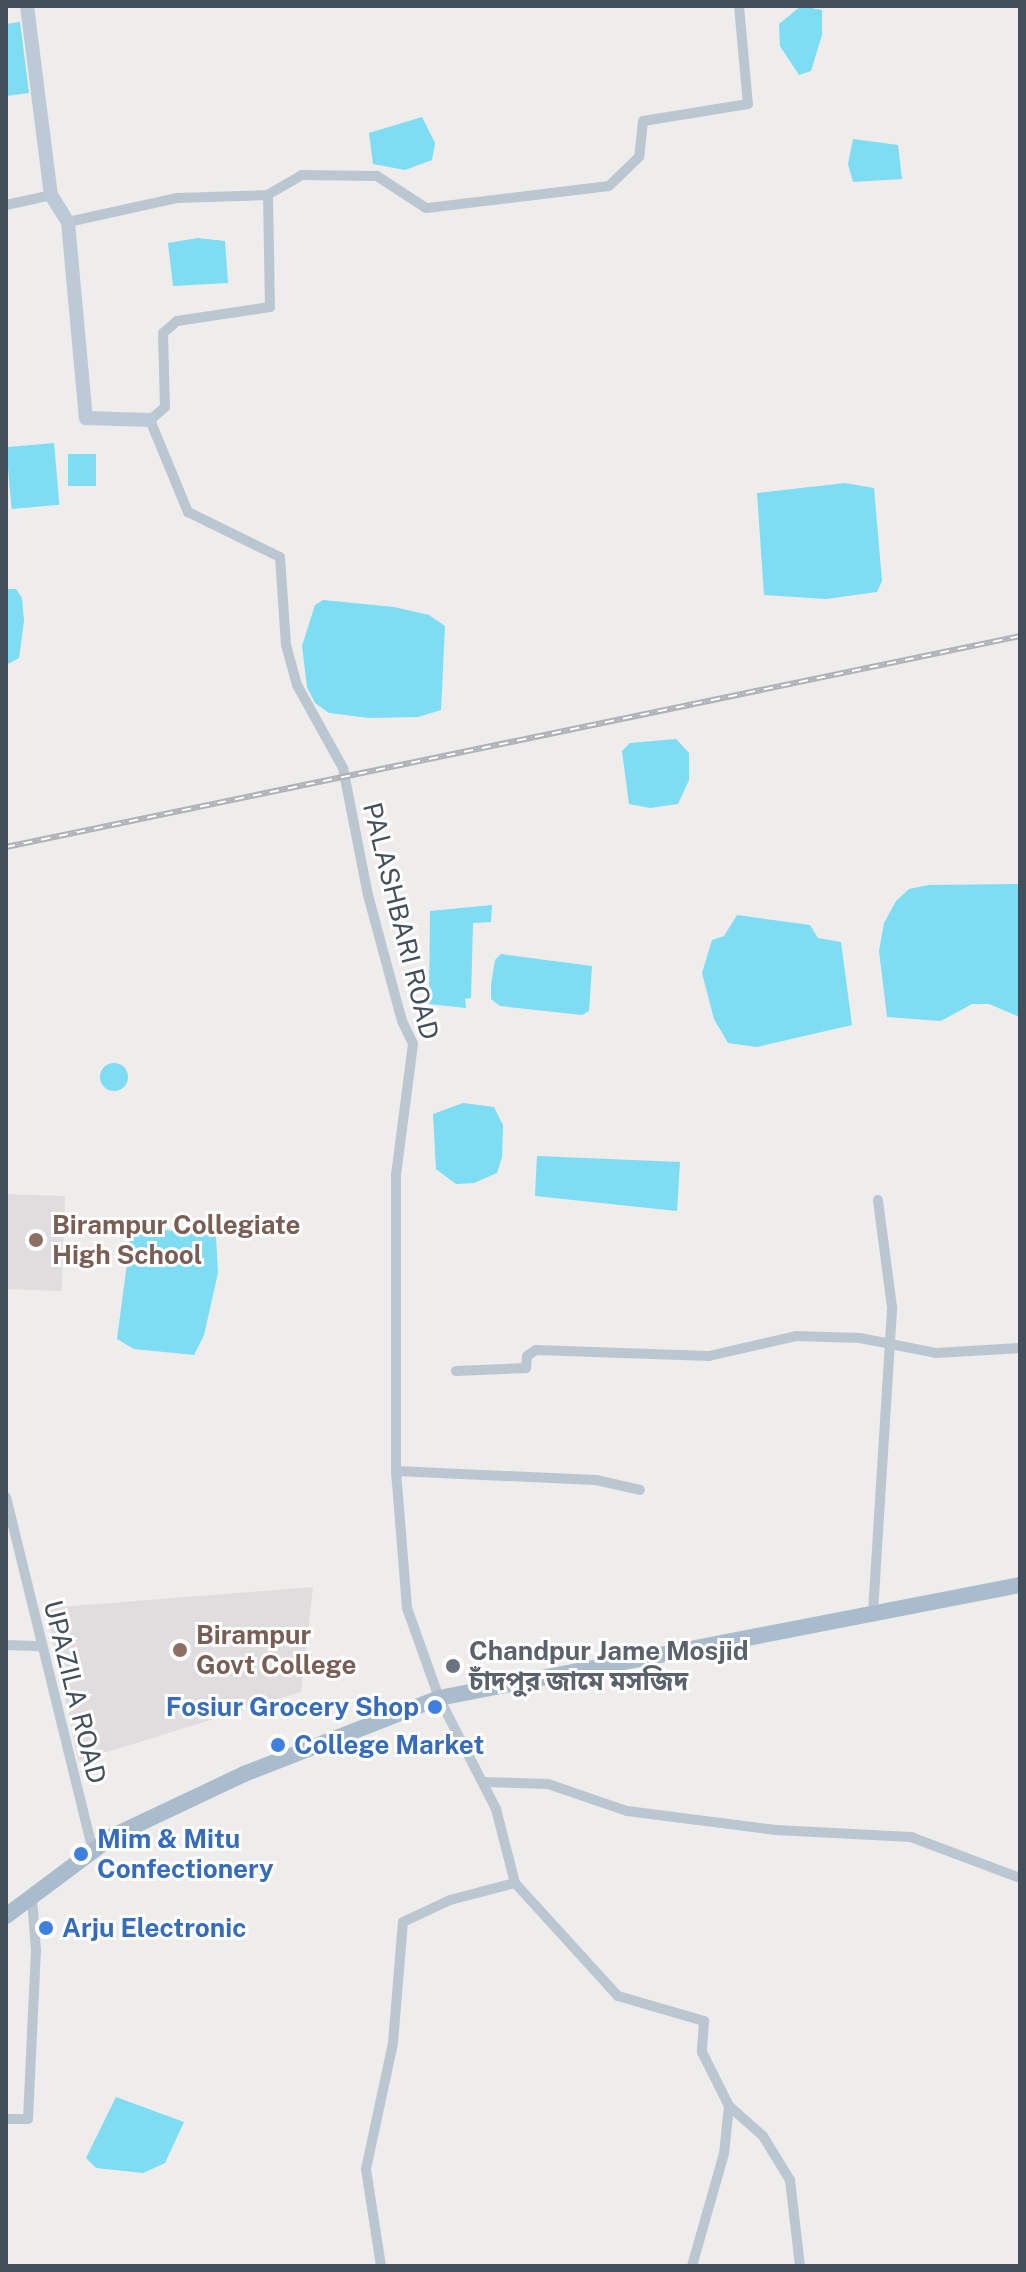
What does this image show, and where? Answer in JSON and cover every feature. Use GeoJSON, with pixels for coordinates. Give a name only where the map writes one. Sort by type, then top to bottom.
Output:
{"type":"FeatureCollection","features":[{"type":"Feature","properties":{"kind":"main road"},"geometry":{"type":"LineString","coordinates":[[6,1916],[93,1851],[191,1797],[439,1698],[1020,1585]]}},
{"type":"Feature","properties":{"kind":"street"},"geometry":{"type":"LineString","coordinates":[[27,6],[51,195],[68,222],[86,418],[150,420],[165,407],[163,333],[177,321],[270,307],[268,195]]}},
{"type":"Feature","properties":{"kind":"street"},"geometry":{"type":"LineString","coordinates":[[68,222],[177,198],[268,195],[302,175],[377,176],[426,208],[609,186],[639,157],[643,121],[748,104],[739,6]]}},
{"type":"Feature","properties":{"kind":"street"},"geometry":{"type":"LineString","coordinates":[[6,205],[51,195]]}},
{"type":"Feature","properties":{"kind":"street","name":"PALASHBARI ROAD"},"geometry":{"type":"LineString","coordinates":[[150,420],[188,512],[280,557],[286,645],[297,685],[343,768],[368,895],[402,1021],[413,1044],[396,1175],[396,1471],[407,1608],[439,1698],[483,1782],[515,1883]]}},
{"type":"Feature","properties":{"kind":"street"},"geometry":{"type":"LineString","coordinates":[[873,1612],[891,1282],[878,1200]]}},
{"type":"Feature","properties":{"kind":"street"},"geometry":{"type":"LineString","coordinates":[[456,1371],[526,1368],[527,1356],[536,1350],[709,1356],[796,1336],[887,1344],[936,1353],[1020,1348]]}},
{"type":"Feature","properties":{"kind":"street"},"geometry":{"type":"LineString","coordinates":[[396,1471],[596,1480],[640,1490]]}},
{"type":"Feature","properties":{"kind":"street","name":"UPAZILA ROAD"},"geometry":{"type":"LineString","coordinates":[[6,1497],[10,1542],[42,1646],[93,1851]]}},
{"type":"Feature","properties":{"kind":"street"},"geometry":{"type":"LineString","coordinates":[[6,1645],[42,1646]]}},
{"type":"Feature","properties":{"kind":"street"},"geometry":{"type":"LineString","coordinates":[[483,1782],[548,1784],[642,1813],[776,1830],[911,1837],[1020,1878]]}},
{"type":"Feature","properties":{"kind":"street"},"geometry":{"type":"LineString","coordinates":[[381,2266],[366,2169],[393,2043],[403,1922],[450,1900],[515,1883],[618,1996],[704,2021],[702,2052],[729,2106],[763,2136],[790,2180],[800,2266]]}},
{"type":"Feature","properties":{"kind":"street"},"geometry":{"type":"LineString","coordinates":[[6,2119],[28,2119],[36,1951],[32,1898]]}},
{"type":"Feature","properties":{"kind":"street"},"geometry":{"type":"LineString","coordinates":[[692,2266],[724,2154],[729,2106]]}},
{"type":"Feature","properties":{"kind":"shaded area","name":"Birampur Collegiate High School"},"geometry":{"type":"Polygon","coordinates":[[[6,1194],[65,1196],[62,1291],[6,1289],[6,1194]]]}},
{"type":"Feature","properties":{"kind":"shaded area","name":"Birampur Govt College"},"geometry":{"type":"Polygon","coordinates":[[[313,1587],[301,1692],[78,1761],[46,1608],[313,1587]]]}},
{"type":"Feature","properties":{"kind":"water"},"geometry":{"type":"Polygon","coordinates":[[[801,6],[822,10],[822,35],[811,71],[799,75],[780,46],[779,24],[801,6]]]}},
{"type":"Feature","properties":{"kind":"water"},"geometry":{"type":"Polygon","coordinates":[[[20,22],[29,93],[6,96],[6,24],[20,22]]]}},
{"type":"Feature","properties":{"kind":"water"},"geometry":{"type":"Polygon","coordinates":[[[422,117],[435,143],[432,160],[405,170],[373,164],[369,133],[422,117]]]}},
{"type":"Feature","properties":{"kind":"water"},"geometry":{"type":"Polygon","coordinates":[[[853,139],[898,145],[902,179],[853,182],[848,164],[853,139]]]}},
{"type":"Feature","properties":{"kind":"water"},"geometry":{"type":"Polygon","coordinates":[[[198,238],[225,241],[228,283],[173,286],[168,243],[198,238]]]}},
{"type":"Feature","properties":{"kind":"water"},"geometry":{"type":"Polygon","coordinates":[[[54,443],[59,505],[12,509],[6,447],[54,443]]]}},
{"type":"Feature","properties":{"kind":"water"},"geometry":{"type":"Polygon","coordinates":[[[68,454],[96,454],[96,486],[68,486],[68,454]]]}},
{"type":"Feature","properties":{"kind":"water"},"geometry":{"type":"Polygon","coordinates":[[[845,483],[874,488],[882,581],[877,592],[826,599],[764,595],[757,493],[845,483]]]}},
{"type":"Feature","properties":{"kind":"water"},"geometry":{"type":"Polygon","coordinates":[[[6,589],[16,589],[22,598],[24,621],[19,658],[6,665],[6,589]]]}},
{"type":"Feature","properties":{"kind":"water"},"geometry":{"type":"Polygon","coordinates":[[[323,600],[394,607],[429,615],[445,626],[441,710],[418,717],[369,718],[329,713],[315,703],[307,687],[302,646],[315,605],[323,600]]]}},
{"type":"Feature","properties":{"kind":"water"},"geometry":{"type":"Polygon","coordinates":[[[676,739],[689,753],[689,780],[678,804],[650,808],[629,804],[622,751],[630,743],[676,739]]]}},
{"type":"Feature","properties":{"kind":"water"},"geometry":{"type":"Polygon","coordinates":[[[1020,884],[1020,1017],[989,1004],[972,1004],[941,1021],[887,1017],[879,951],[884,923],[896,901],[909,889],[929,885],[1020,884]]]}},
{"type":"Feature","properties":{"kind":"water"},"geometry":{"type":"Polygon","coordinates":[[[492,905],[491,922],[473,923],[471,998],[465,999],[466,1008],[429,1004],[430,911],[492,905]]]}},
{"type":"Feature","properties":{"kind":"water"},"geometry":{"type":"Polygon","coordinates":[[[737,915],[810,925],[818,938],[841,942],[852,1025],[757,1047],[728,1043],[714,1019],[702,973],[712,940],[724,936],[737,915]]]}},
{"type":"Feature","properties":{"kind":"water"},"geometry":{"type":"Polygon","coordinates":[[[501,954],[592,966],[589,1011],[582,1015],[500,1006],[491,999],[491,985],[495,960],[501,954]]]}},
{"type":"Feature","properties":{"kind":"water"},"geometry":{"type":"Polygon","coordinates":[[[114,1063],[124,1067],[128,1077],[124,1087],[114,1091],[104,1087],[100,1077],[104,1067],[114,1063]]]}},
{"type":"Feature","properties":{"kind":"water"},"geometry":{"type":"Polygon","coordinates":[[[463,1103],[494,1107],[503,1125],[502,1157],[497,1173],[474,1183],[456,1184],[436,1169],[433,1114],[463,1103]]]}},
{"type":"Feature","properties":{"kind":"water"},"geometry":{"type":"Polygon","coordinates":[[[537,1156],[680,1162],[677,1211],[535,1196],[537,1156]]]}},
{"type":"Feature","properties":{"kind":"water"},"geometry":{"type":"Polygon","coordinates":[[[132,1226],[216,1236],[218,1273],[204,1335],[194,1355],[134,1349],[117,1339],[132,1226]]]}},
{"type":"Feature","properties":{"kind":"water"},"geometry":{"type":"Polygon","coordinates":[[[116,2097],[184,2122],[165,2163],[143,2173],[96,2168],[86,2158],[116,2097]]]}},
{"type":"Feature","properties":{"kind":"railway"},"geometry":{"type":"LineString","coordinates":[[6,847],[1020,636]]}},
{"type":"Feature","properties":{"kind":"place","name":"Birampur Collegiate High School"},"geometry":{"type":"Point","coordinates":[36,1240]}},
{"type":"Feature","properties":{"kind":"place","name":"Birampur Govt College"},"geometry":{"type":"Point","coordinates":[180,1650]}},
{"type":"Feature","properties":{"kind":"place","name":"Chandpur Jame Mosjid চাঁদপুর জামে মসজিদ"},"geometry":{"type":"Point","coordinates":[453,1666]}},
{"type":"Feature","properties":{"kind":"place","name":"Fosiur Grocery Shop"},"geometry":{"type":"Point","coordinates":[435,1707]}},
{"type":"Feature","properties":{"kind":"place","name":"College Market"},"geometry":{"type":"Point","coordinates":[278,1745]}},
{"type":"Feature","properties":{"kind":"place","name":"Mim & Mitu Confectionery"},"geometry":{"type":"Point","coordinates":[81,1854]}},
{"type":"Feature","properties":{"kind":"place","name":"Arju Electronic"},"geometry":{"type":"Point","coordinates":[46,1928]}}]}
